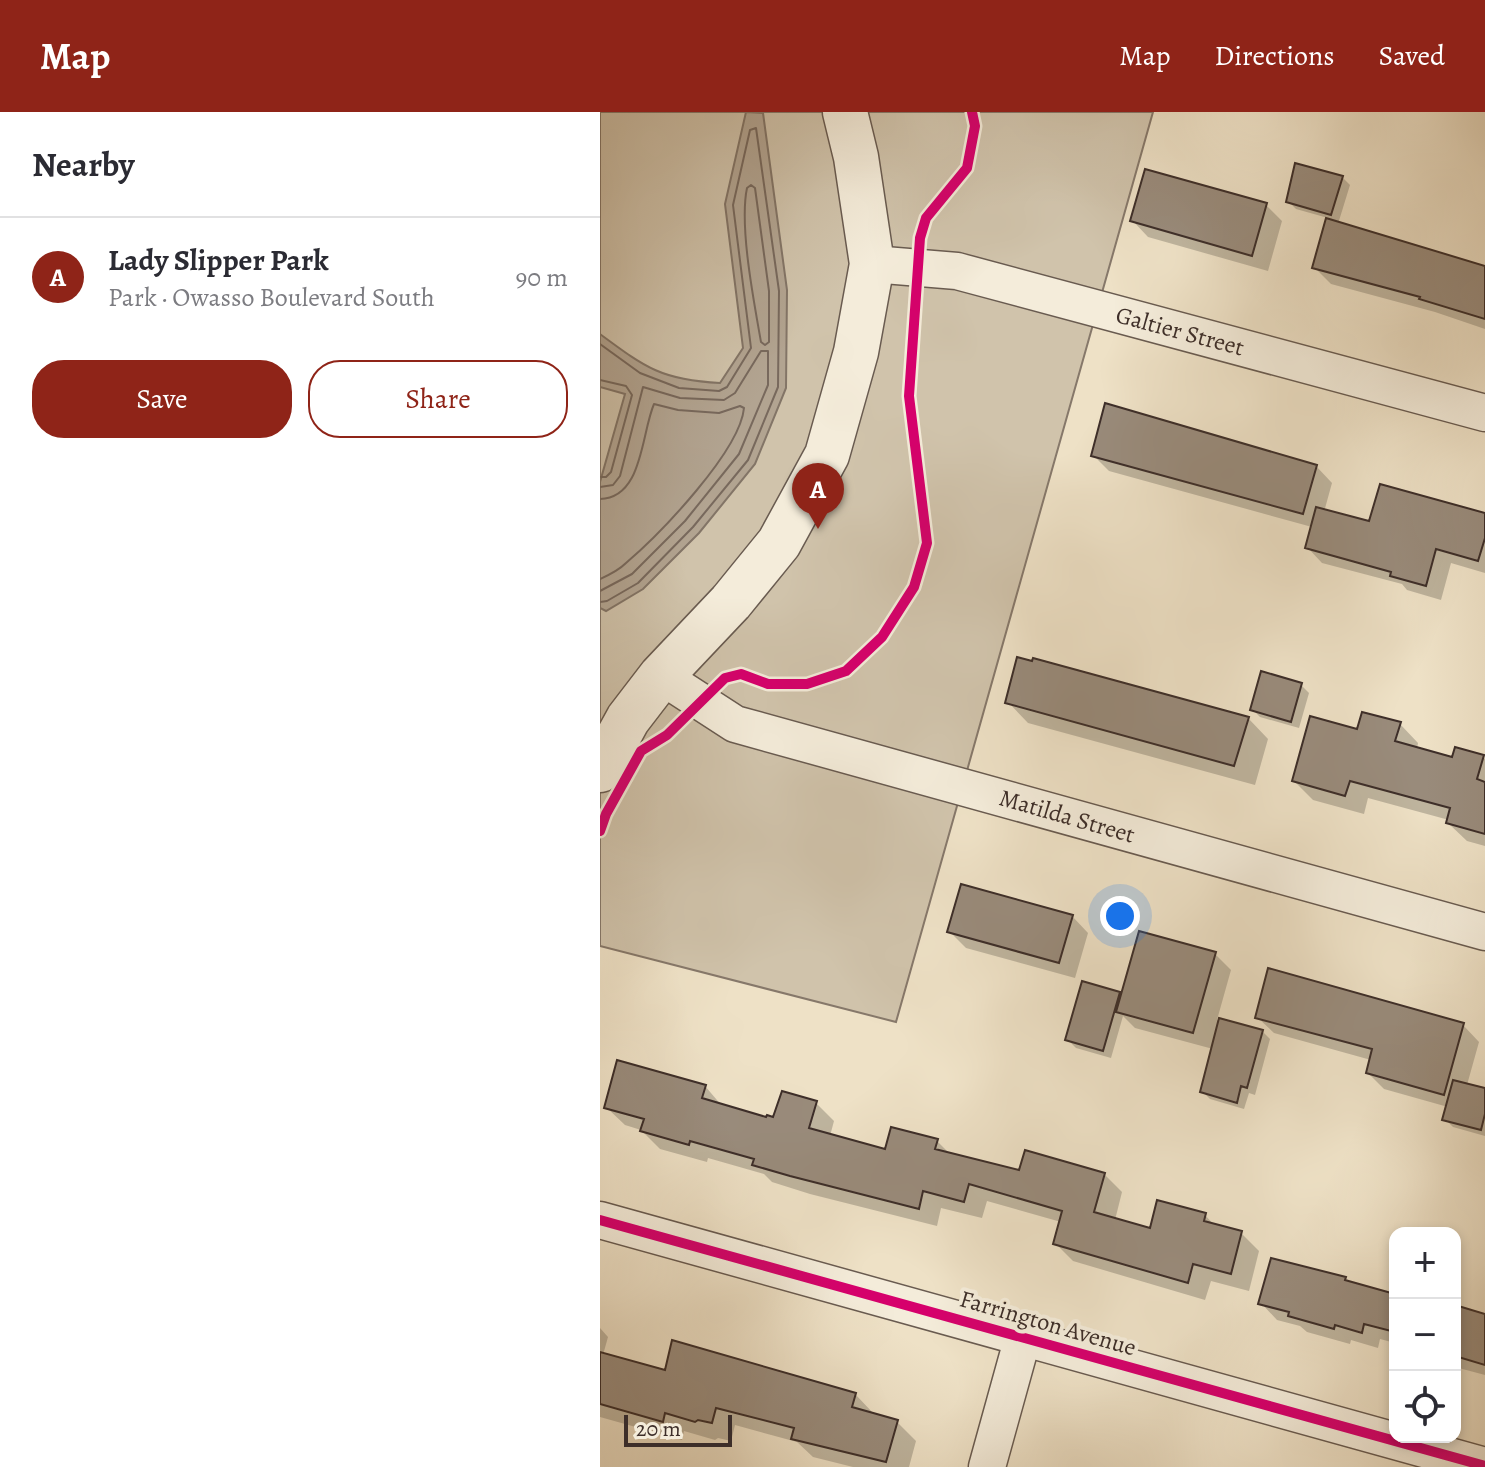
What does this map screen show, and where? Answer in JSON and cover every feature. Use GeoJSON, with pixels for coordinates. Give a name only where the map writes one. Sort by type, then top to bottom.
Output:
{"type":"FeatureCollection","features":[{"type":"Feature","properties":{"kind":"street"},"geometry":{"type":"LineString","coordinates":[[600,770],[628,719],[661,676],[731,602],[779,543],[827,455],[856,352],[872,264],[856,157],[845,112]]}},
{"type":"Feature","properties":{"kind":"street","name":"Galtier Street"},"geometry":{"type":"LineString","coordinates":[[872,264],[957,271],[1485,413]]}},
{"type":"Feature","properties":{"kind":"street","name":"Matilda Street"},"geometry":{"type":"LineString","coordinates":[[661,676],[735,724],[1485,932]]}},
{"type":"Feature","properties":{"kind":"street","name":"Farrington Avenue"},"geometry":{"type":"LineString","coordinates":[[600,1220],[1485,1466]]}},
{"type":"Feature","properties":{"kind":"street"},"geometry":{"type":"LineString","coordinates":[[987,1467],[1023,1337]]}},
{"type":"Feature","properties":{"kind":"shaded area"},"geometry":{"type":"Polygon","coordinates":[[[600,112],[1153,112],[896,1022],[600,946],[600,112]]]}},
{"type":"Feature","properties":{"kind":"water"},"geometry":{"type":"Polygon","coordinates":[[[746,112],[763,113],[787,290],[786,388],[755,464],[699,533],[643,589],[606,611],[600,608],[600,482],[625,394],[600,387],[600,334],[656,370],[683,379],[720,383],[743,348],[725,204],[746,112]]]}},
{"type":"Feature","properties":{"kind":"building"},"geometry":{"type":"Polygon","coordinates":[[[1295,163],[1343,176],[1331,215],[1286,202],[1295,163]]]}},
{"type":"Feature","properties":{"kind":"building"},"geometry":{"type":"Polygon","coordinates":[[[1145,169],[1267,203],[1252,256],[1130,221],[1145,169]]]}},
{"type":"Feature","properties":{"kind":"building"},"geometry":{"type":"Polygon","coordinates":[[[1326,218],[1485,266],[1485,319],[1420,297],[1312,268],[1326,218]]]}},
{"type":"Feature","properties":{"kind":"building"},"geometry":{"type":"Polygon","coordinates":[[[1105,403],[1317,465],[1303,514],[1091,456],[1105,403]]]}},
{"type":"Feature","properties":{"kind":"building"},"geometry":{"type":"Polygon","coordinates":[[[1380,484],[1485,513],[1485,538],[1478,561],[1436,549],[1426,586],[1390,576],[1391,572],[1305,548],[1316,507],[1369,521],[1380,484]]]}},
{"type":"Feature","properties":{"kind":"building"},"geometry":{"type":"Polygon","coordinates":[[[1017,657],[1032,661],[1033,658],[1249,717],[1234,766],[1005,703],[1017,657]]]}},
{"type":"Feature","properties":{"kind":"building"},"geometry":{"type":"Polygon","coordinates":[[[1261,671],[1302,683],[1291,722],[1250,710],[1261,671]]]}},
{"type":"Feature","properties":{"kind":"building"},"geometry":{"type":"Polygon","coordinates":[[[1362,712],[1401,722],[1395,741],[1452,757],[1455,747],[1484,755],[1477,779],[1485,782],[1485,834],[1446,823],[1450,808],[1350,781],[1345,796],[1292,781],[1310,716],[1357,729],[1362,712]]]}},
{"type":"Feature","properties":{"kind":"building"},"geometry":{"type":"Polygon","coordinates":[[[961,884],[1073,915],[1059,963],[947,932],[961,884]]]}},
{"type":"Feature","properties":{"kind":"building"},"geometry":{"type":"Polygon","coordinates":[[[1139,931],[1216,952],[1193,1033],[1116,1012],[1139,931]]]}},
{"type":"Feature","properties":{"kind":"building"},"geometry":{"type":"Polygon","coordinates":[[[1268,968],[1464,1023],[1444,1095],[1366,1073],[1372,1049],[1255,1018],[1268,968]]]}},
{"type":"Feature","properties":{"kind":"building"},"geometry":{"type":"Polygon","coordinates":[[[1082,981],[1120,992],[1103,1051],[1065,1040],[1082,981]]]}},
{"type":"Feature","properties":{"kind":"building"},"geometry":{"type":"Polygon","coordinates":[[[1219,1018],[1263,1030],[1247,1088],[1241,1086],[1237,1103],[1200,1092],[1219,1018]]]}},
{"type":"Feature","properties":{"kind":"building"},"geometry":{"type":"Polygon","coordinates":[[[617,1060],[706,1085],[702,1098],[766,1117],[773,1117],[782,1091],[817,1101],[809,1128],[885,1149],[891,1127],[938,1139],[935,1149],[1019,1170],[1025,1150],[1105,1173],[1094,1212],[1150,1228],[1157,1200],[1206,1213],[1204,1221],[1242,1231],[1231,1274],[1193,1264],[1188,1283],[1053,1244],[1062,1211],[969,1184],[964,1202],[923,1191],[919,1209],[752,1165],[754,1159],[690,1141],[689,1145],[640,1131],[644,1119],[604,1108],[617,1060]]]}},
{"type":"Feature","properties":{"kind":"building"},"geometry":{"type":"Polygon","coordinates":[[[1453,1080],[1485,1088],[1485,1114],[1481,1130],[1442,1120],[1453,1080]]]}},
{"type":"Feature","properties":{"kind":"building"},"geometry":{"type":"Polygon","coordinates":[[[1271,1258],[1346,1277],[1345,1280],[1389,1292],[1389,1330],[1364,1324],[1362,1333],[1335,1325],[1334,1329],[1258,1304],[1271,1258]]]}},
{"type":"Feature","properties":{"kind":"building"},"geometry":{"type":"Polygon","coordinates":[[[1461,1307],[1485,1314],[1485,1365],[1461,1358],[1461,1307]]]}},
{"type":"Feature","properties":{"kind":"building"},"geometry":{"type":"Polygon","coordinates":[[[672,1340],[856,1393],[852,1407],[898,1420],[886,1462],[791,1439],[794,1428],[716,1408],[712,1423],[695,1422],[665,1413],[663,1422],[600,1404],[600,1352],[665,1370],[672,1340]]]}},
{"type":"Feature","properties":{"kind":"cycle path"},"geometry":{"type":"LineString","coordinates":[[600,831],[606,814],[641,751],[667,735],[725,678],[741,674],[768,684],[807,684],[846,671],[882,637],[914,587],[927,543],[909,396],[920,238],[926,218],[967,168],[975,126],[972,112]]}},
{"type":"Feature","properties":{"kind":"cycle path"},"geometry":{"type":"LineString","coordinates":[[600,1220],[1485,1466]]}},
{"type":"Feature","properties":{"kind":"place","name":"Lady Slipper Park"},"geometry":{"type":"Point","coordinates":[818,529]}}]}
